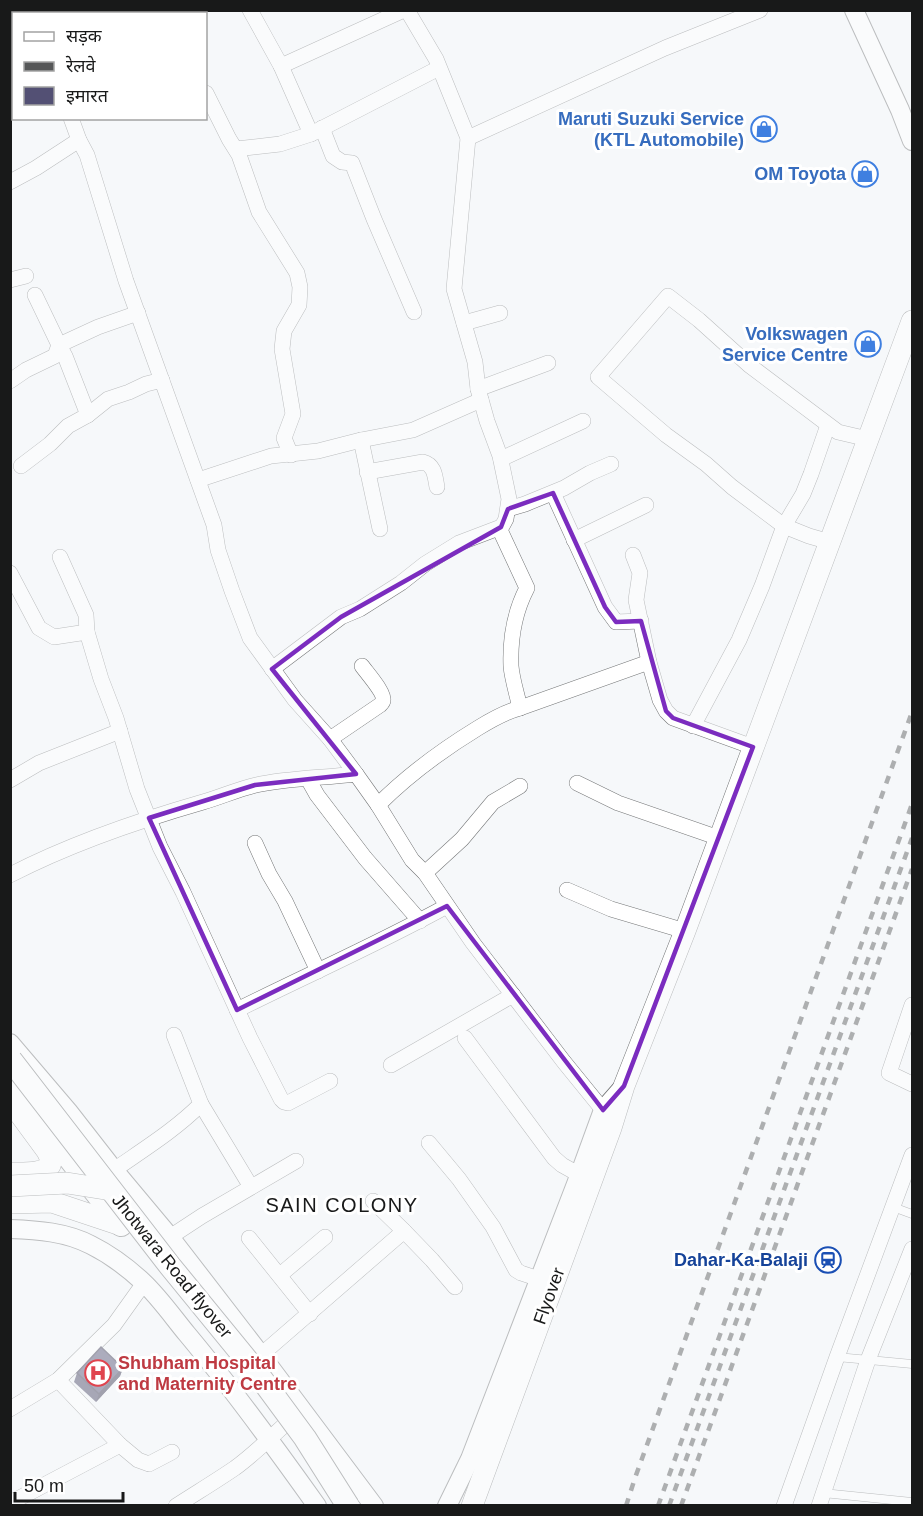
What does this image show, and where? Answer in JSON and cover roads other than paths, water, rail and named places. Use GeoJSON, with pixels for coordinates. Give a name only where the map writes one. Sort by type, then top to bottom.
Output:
{"type":"FeatureCollection","features":[{"type":"Feature","properties":{"kind":"main road","name":"Flyover"},"geometry":{"type":"LineString","coordinates":[[472,1506],[607,1119],[624,1086],[685,931],[912,321]]}},
{"type":"Feature","properties":{"kind":"main road","name":"Jhotwara Road flyover"},"geometry":{"type":"LineString","coordinates":[[10,1060],[113,1180],[170,1266],[255,1370],[305,1438],[348,1506]]}},
{"type":"Feature","properties":{"kind":"main road","name":"Jhotwara Road flyover"},"geometry":{"type":"LineString","coordinates":[[11,1082],[121,1225],[251,1384],[303,1458],[333,1506]]}},
{"type":"Feature","properties":{"kind":"main road"},"geometry":{"type":"LineString","coordinates":[[10,1173],[44,1170],[50,1166],[51,1160],[47,1151],[11,1102],[11,1082]]}},
{"type":"Feature","properties":{"kind":"main road"},"geometry":{"type":"LineString","coordinates":[[10,1186],[113,1180]]}},
{"type":"Feature","properties":{"kind":"main road"},"geometry":{"type":"LineString","coordinates":[[10,1203],[52,1202],[121,1225]]}},
{"type":"Feature","properties":{"kind":"street"},"geometry":{"type":"LineString","coordinates":[[280,66],[406,10],[440,68],[468,138],[454,289],[475,362],[487,421],[501,459],[509,499],[506,519],[500,530],[527,588],[520,602],[513,629],[511,667],[520,708]]}},
{"type":"Feature","properties":{"kind":"street"},"geometry":{"type":"LineString","coordinates":[[468,138],[665,48],[760,10]]}},
{"type":"Feature","properties":{"kind":"street"},"geometry":{"type":"LineString","coordinates":[[854,10],[906,116],[912,141]]}},
{"type":"Feature","properties":{"kind":"street"},"geometry":{"type":"LineString","coordinates":[[257,13],[280,66],[316,131],[333,156],[342,162],[352,163],[414,312]]}},
{"type":"Feature","properties":{"kind":"street"},"geometry":{"type":"LineString","coordinates":[[236,149],[280,144],[316,131],[440,68]]}},
{"type":"Feature","properties":{"kind":"street"},"geometry":{"type":"LineString","coordinates":[[207,95],[239,155],[258,213],[297,273],[300,287],[299,305],[284,331],[282,349],[293,414],[284,438],[291,455]]}},
{"type":"Feature","properties":{"kind":"street"},"geometry":{"type":"LineString","coordinates":[[72,120],[87,155],[123,270],[214,525],[218,550],[250,638],[295,700],[330,739],[356,774],[412,860],[425,873],[447,906],[607,1119],[580,1175],[470,1459],[447,1506]]}},
{"type":"Feature","properties":{"kind":"street"},"geometry":{"type":"LineString","coordinates":[[10,182],[79,140]]}},
{"type":"Feature","properties":{"kind":"street"},"geometry":{"type":"LineString","coordinates":[[10,280],[26,276]]}},
{"type":"Feature","properties":{"kind":"street"},"geometry":{"type":"LineString","coordinates":[[35,295],[65,356],[88,415]]}},
{"type":"Feature","properties":{"kind":"street"},"geometry":{"type":"LineString","coordinates":[[830,542],[784,526],[666,435],[598,377],[668,296],[750,365],[828,425],[838,432],[868,439]]}},
{"type":"Feature","properties":{"kind":"street"},"geometry":{"type":"LineString","coordinates":[[10,381],[26,370],[55,356],[59,345],[98,327],[138,313]]}},
{"type":"Feature","properties":{"kind":"street"},"geometry":{"type":"LineString","coordinates":[[464,323],[500,313]]}},
{"type":"Feature","properties":{"kind":"street"},"geometry":{"type":"LineString","coordinates":[[198,480],[271,456],[318,451],[413,430],[548,363]]}},
{"type":"Feature","properties":{"kind":"street"},"geometry":{"type":"LineString","coordinates":[[21,466],[50,444],[68,426],[88,415],[108,399],[162,380]]}},
{"type":"Feature","properties":{"kind":"street"},"geometry":{"type":"LineString","coordinates":[[501,459],[583,421]]}},
{"type":"Feature","properties":{"kind":"street"},"geometry":{"type":"LineString","coordinates":[[693,726],[739,640],[784,526],[803,494],[828,425]]}},
{"type":"Feature","properties":{"kind":"street"},"geometry":{"type":"LineString","coordinates":[[360,440],[380,529]]}},
{"type":"Feature","properties":{"kind":"street"},"geometry":{"type":"LineString","coordinates":[[368,472],[423,462],[431,466],[437,487]]}},
{"type":"Feature","properties":{"kind":"street"},"geometry":{"type":"LineString","coordinates":[[508,509],[553,493],[611,464]]}},
{"type":"Feature","properties":{"kind":"street"},"geometry":{"type":"LineString","coordinates":[[553,493],[605,608],[616,622],[640,621]]}},
{"type":"Feature","properties":{"kind":"street"},"geometry":{"type":"LineString","coordinates":[[574,540],[646,506]]}},
{"type":"Feature","properties":{"kind":"street"},"geometry":{"type":"LineString","coordinates":[[272,669],[341,617],[360,609],[401,583],[425,564],[459,543],[501,527]]}},
{"type":"Feature","properties":{"kind":"street"},"geometry":{"type":"LineString","coordinates":[[633,555],[640,573],[636,600],[640,621],[649,662],[660,700],[666,711],[673,718],[753,747]]}},
{"type":"Feature","properties":{"kind":"street"},"geometry":{"type":"LineString","coordinates":[[60,557],[86,615],[87,632],[101,679],[120,731],[137,789],[160,847],[276,1089],[284,1102],[288,1103],[330,1081]]}},
{"type":"Feature","properties":{"kind":"street"},"geometry":{"type":"LineString","coordinates":[[10,573],[39,628],[54,638],[87,632]]}},
{"type":"Feature","properties":{"kind":"street"},"geometry":{"type":"LineString","coordinates":[[378,805],[424,765],[460,739],[501,715],[649,662]]}},
{"type":"Feature","properties":{"kind":"street"},"geometry":{"type":"LineString","coordinates":[[330,739],[383,702],[381,692],[362,666]]}},
{"type":"Feature","properties":{"kind":"street"},"geometry":{"type":"LineString","coordinates":[[10,780],[39,764],[120,731]]}},
{"type":"Feature","properties":{"kind":"street"},"geometry":{"type":"LineString","coordinates":[[10,875],[42,858],[72,846],[149,818],[255,785],[356,774]]}},
{"type":"Feature","properties":{"kind":"street"},"geometry":{"type":"LineString","coordinates":[[308,779],[317,795],[365,858],[420,921]]}},
{"type":"Feature","properties":{"kind":"street"},"geometry":{"type":"LineString","coordinates":[[577,783],[618,803],[719,838]]}},
{"type":"Feature","properties":{"kind":"street"},"geometry":{"type":"LineString","coordinates":[[425,873],[462,839],[493,802],[519,786]]}},
{"type":"Feature","properties":{"kind":"street"},"geometry":{"type":"LineString","coordinates":[[255,843],[318,971]]}},
{"type":"Feature","properties":{"kind":"street"},"geometry":{"type":"LineString","coordinates":[[567,890],[611,909],[685,931]]}},
{"type":"Feature","properties":{"kind":"street"},"geometry":{"type":"LineString","coordinates":[[237,1010],[447,906]]}},
{"type":"Feature","properties":{"kind":"street"},"geometry":{"type":"LineString","coordinates":[[391,1065],[513,995]]}},
{"type":"Feature","properties":{"kind":"street"},"geometry":{"type":"LineString","coordinates":[[912,1005],[889,1073],[912,1084]]}},
{"type":"Feature","properties":{"kind":"street"},"geometry":{"type":"LineString","coordinates":[[174,1035],[201,1104],[251,1187]]}},
{"type":"Feature","properties":{"kind":"street"},"geometry":{"type":"LineString","coordinates":[[465,1038],[554,1158],[580,1175]]}},
{"type":"Feature","properties":{"kind":"street"},"geometry":{"type":"LineString","coordinates":[[10,1043],[69,1111],[113,1180],[170,1237],[374,1506]]}},
{"type":"Feature","properties":{"kind":"street"},"geometry":{"type":"LineString","coordinates":[[113,1180],[201,1104]]}},
{"type":"Feature","properties":{"kind":"street"},"geometry":{"type":"LineString","coordinates":[[429,1143],[459,1179],[493,1227],[516,1270],[521,1274],[539,1279]]}},
{"type":"Feature","properties":{"kind":"street"},"geometry":{"type":"LineString","coordinates":[[784,1506],[912,1155]]}},
{"type":"Feature","properties":{"kind":"street"},"geometry":{"type":"LineString","coordinates":[[170,1237],[296,1161]]}},
{"type":"Feature","properties":{"kind":"street"},"geometry":{"type":"LineString","coordinates":[[373,1201],[432,1260],[455,1287]]}},
{"type":"Feature","properties":{"kind":"street"},"geometry":{"type":"LineString","coordinates":[[10,1229],[38,1230],[73,1237],[90,1244],[118,1262],[144,1283],[203,1354],[317,1506]]}},
{"type":"Feature","properties":{"kind":"street"},"geometry":{"type":"LineString","coordinates":[[261,1355],[404,1231]]}},
{"type":"Feature","properties":{"kind":"street"},"geometry":{"type":"LineString","coordinates":[[280,1275],[325,1237]]}},
{"type":"Feature","properties":{"kind":"street"},"geometry":{"type":"LineString","coordinates":[[249,1238],[310,1314]]}},
{"type":"Feature","properties":{"kind":"street"},"geometry":{"type":"LineString","coordinates":[[821,1499],[868,1360],[912,1249]]}},
{"type":"Feature","properties":{"kind":"street"},"geometry":{"type":"LineString","coordinates":[[10,1410],[58,1380],[114,1325],[144,1283]]}},
{"type":"Feature","properties":{"kind":"street"},"geometry":{"type":"LineString","coordinates":[[58,1380],[138,1460],[149,1464],[172,1452]]}},
{"type":"Feature","properties":{"kind":"street"},"geometry":{"type":"LineString","coordinates":[[176,1506],[255,1452],[302,1410]]}},
{"type":"Feature","properties":{"kind":"street"},"geometry":{"type":"LineString","coordinates":[[10,1503],[120,1444]]}},
{"type":"Feature","properties":{"kind":"lane"},"geometry":{"type":"LineString","coordinates":[[893,1207],[912,1214]]}},
{"type":"Feature","properties":{"kind":"lane"},"geometry":{"type":"LineString","coordinates":[[837,1356],[912,1364]]}},
{"type":"Feature","properties":{"kind":"lane"},"geometry":{"type":"LineString","coordinates":[[821,1499],[912,1502]]}},
{"type":"Feature","properties":{"kind":"railway"},"geometry":{"type":"LineString","coordinates":[[626,1506],[912,712]]}},
{"type":"Feature","properties":{"kind":"railway"},"geometry":{"type":"LineString","coordinates":[[658,1506],[912,804]]}},
{"type":"Feature","properties":{"kind":"railway"},"geometry":{"type":"LineString","coordinates":[[669,1506],[912,838]]}},
{"type":"Feature","properties":{"kind":"railway"},"geometry":{"type":"LineString","coordinates":[[681,1506],[912,869]]}},
{"type":"Feature","properties":{"kind":"place","name":"Maruti Suzuki Service (KTL Automobile)"},"geometry":{"type":"Point","coordinates":[764,129]}},
{"type":"Feature","properties":{"kind":"place","name":"OM Toyota"},"geometry":{"type":"Point","coordinates":[865,174]}},
{"type":"Feature","properties":{"kind":"place","name":"Volkswagen Service Centre"},"geometry":{"type":"Point","coordinates":[868,344]}},
{"type":"Feature","properties":{"kind":"place","name":"Dahar-Ka-Balaji"},"geometry":{"type":"Point","coordinates":[828,1260]}},
{"type":"Feature","properties":{"kind":"place","name":"Shubham Hospital and Maternity Centre"},"geometry":{"type":"Point","coordinates":[98,1373]}},
{"type":"Feature","properties":{"kind":"district","name":"SAIN COLONY"},"geometry":{"type":"Point","coordinates":[342,1205]}}]}
